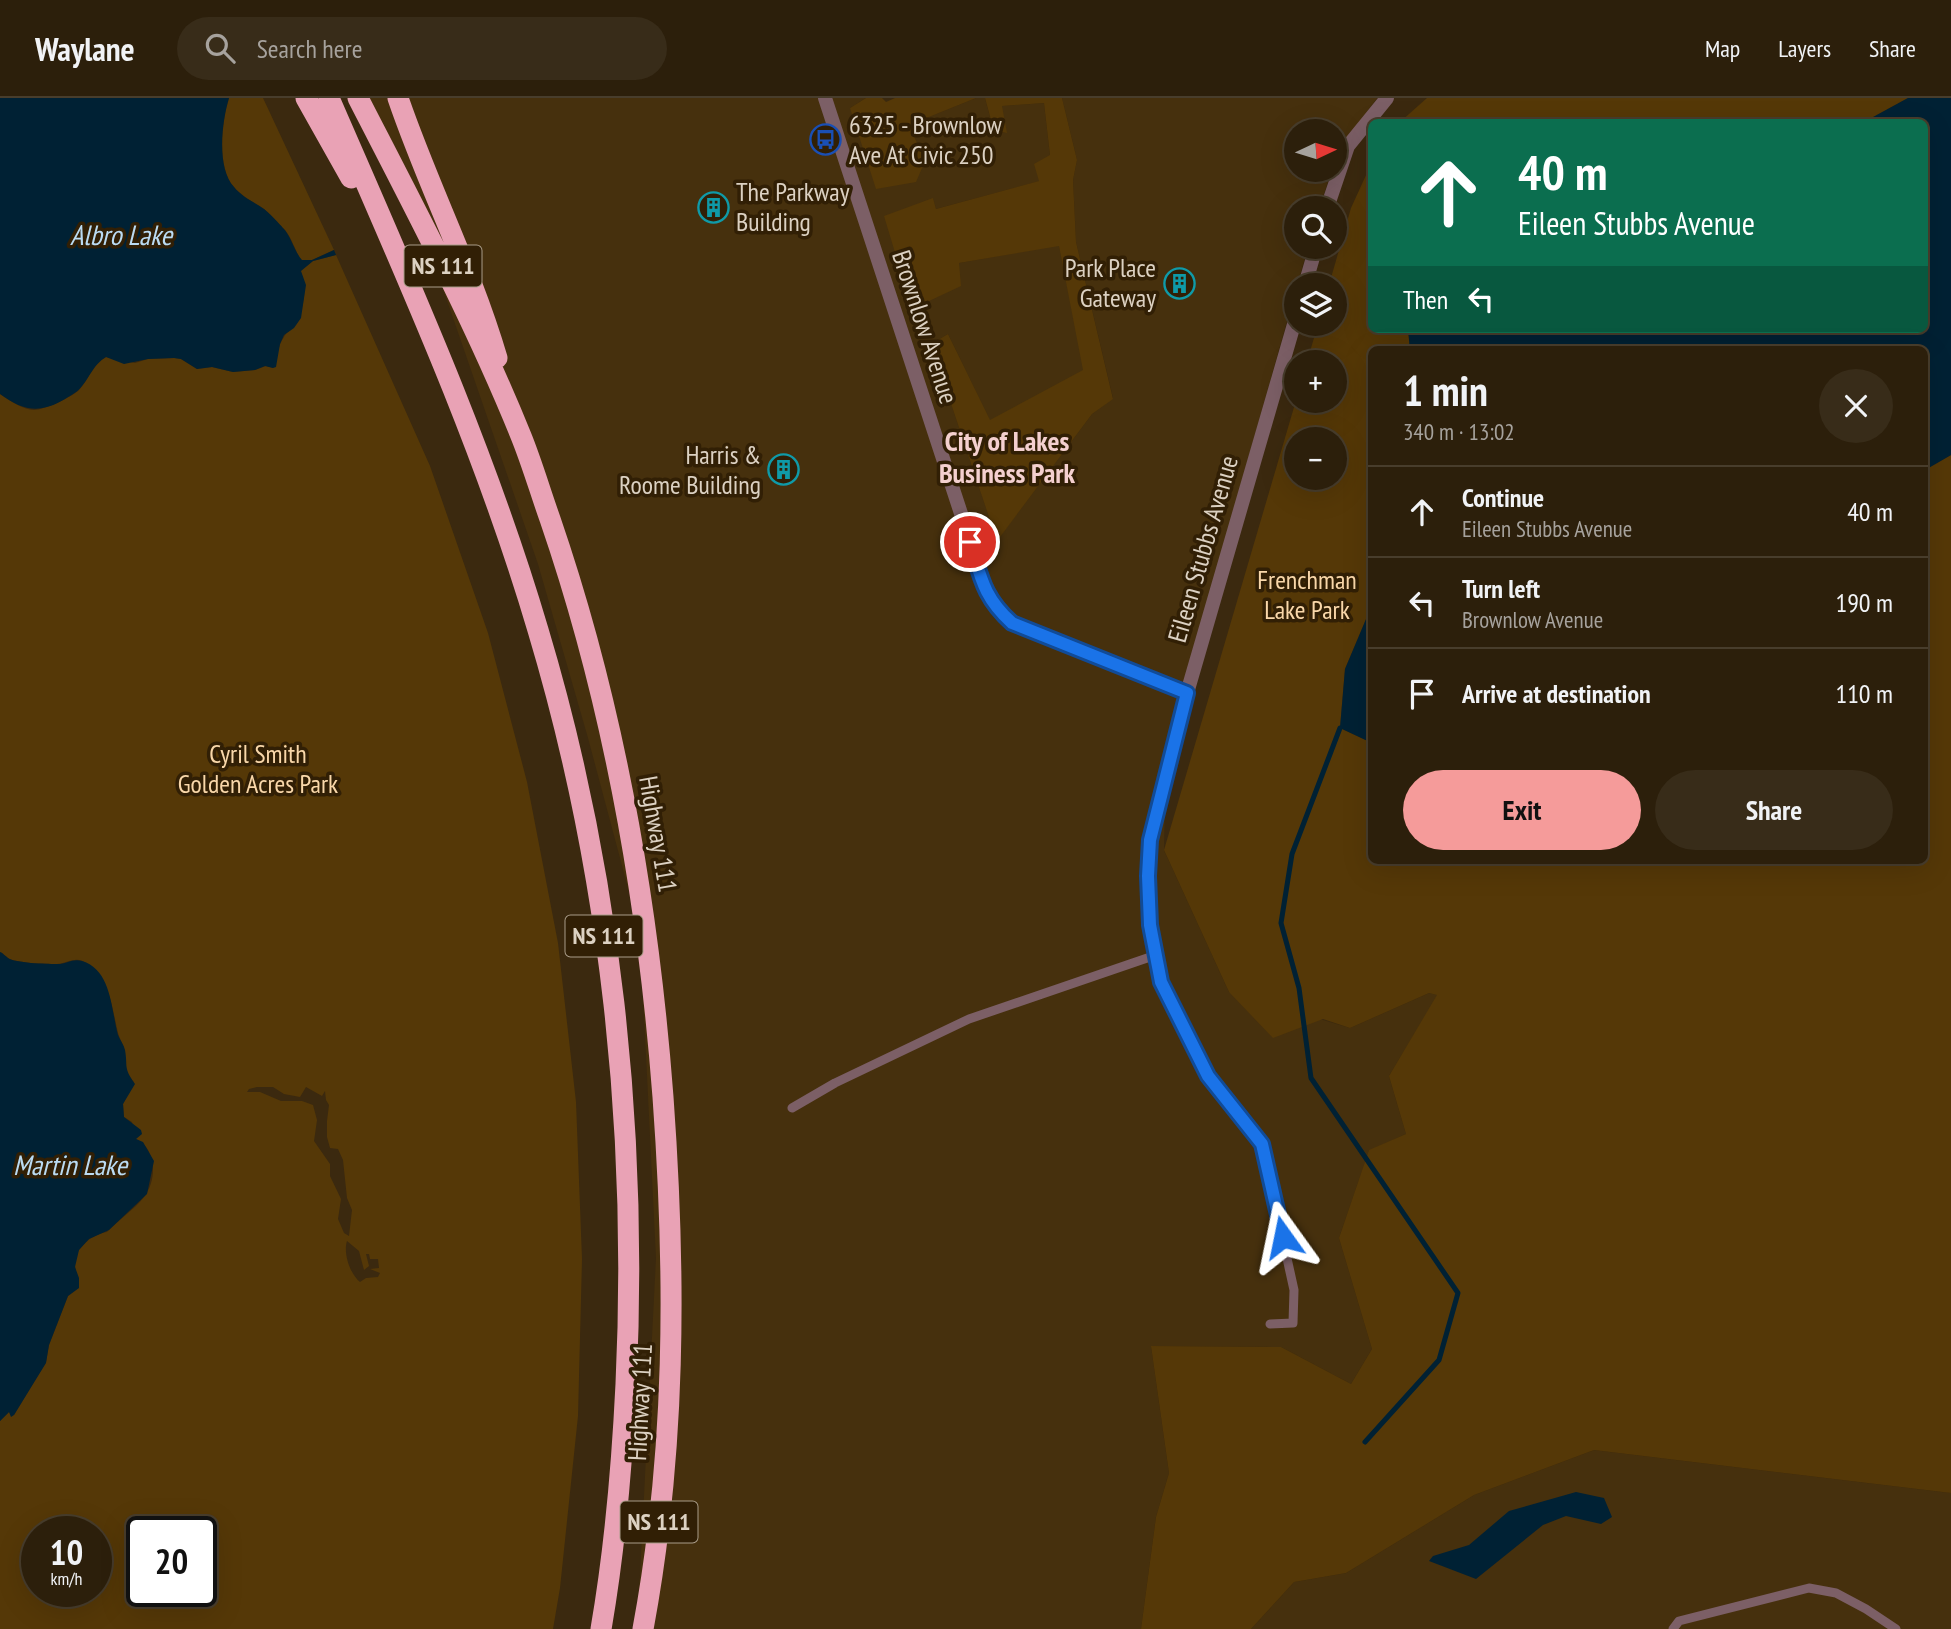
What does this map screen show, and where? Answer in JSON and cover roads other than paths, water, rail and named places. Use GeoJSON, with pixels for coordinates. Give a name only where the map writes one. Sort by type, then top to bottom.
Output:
{"type":"FeatureCollection","features":[{"type":"Feature","properties":{"kind":"highway"},"geometry":{"type":"LineString","coordinates":[[306,98],[404,271]]}},
{"type":"Feature","properties":{"kind":"highway","name":"Highway 111"},"geometry":{"type":"LineString","coordinates":[[329,98],[404,271],[498,507],[538,628],[562,715],[592,853],[623,1094],[629,1292],[622,1455],[609,1581],[601,1629]]}},
{"type":"Feature","properties":{"kind":"highway","name":"Highway 111"},"geometry":{"type":"LineString","coordinates":[[358,98],[442,262],[521,437],[573,586],[600,686],[641,897],[657,1018],[671,1205],[667,1457],[651,1587],[643,1629]]}},
{"type":"Feature","properties":{"kind":"highway"},"geometry":{"type":"LineString","coordinates":[[398,98],[484,314],[521,437]]}},
{"type":"Feature","properties":{"kind":"highway"},"geometry":{"type":"LineString","coordinates":[[650,1629],[651,1587]]}},
{"type":"Feature","properties":{"kind":"street","name":"Brownlow Avenue"},"geometry":{"type":"LineString","coordinates":[[825,98],[987,593],[995,608],[1012,623],[1187,693]]}},
{"type":"Feature","properties":{"kind":"street"},"geometry":{"type":"LineString","coordinates":[[1370,119],[1387,98]]}},
{"type":"Feature","properties":{"kind":"street"},"geometry":{"type":"LineString","coordinates":[[1331,196],[1348,146],[1368,121]]}},
{"type":"Feature","properties":{"kind":"street","name":"Eileen Stubbs Avenue"},"geometry":{"type":"LineString","coordinates":[[1262,1144],[1208,1076],[1161,982],[1150,925],[1148,876],[1150,840],[1187,693],[1291,336]]}},
{"type":"Feature","properties":{"kind":"lane"},"geometry":{"type":"LineString","coordinates":[[792,1108],[835,1083],[969,1019],[1156,955]]}},
{"type":"Feature","properties":{"kind":"lane"},"geometry":{"type":"LineString","coordinates":[[1262,1144],[1294,1290],[1293,1323],[1270,1324]]}},
{"type":"Feature","properties":{"kind":"lane"},"geometry":{"type":"LineString","coordinates":[[1673,1629],[1679,1621],[1809,1588],[1836,1593],[1867,1608],[1896,1629]]}},
{"type":"Feature","properties":{"kind":"water","name":"Albro Lake"},"geometry":{"type":"Polygon","coordinates":[[[0,98],[229,98],[222,144],[225,168],[234,187],[244,197],[266,210],[288,235],[302,260],[312,260],[334,250],[336,255],[313,261],[301,271],[306,285],[301,318],[294,328],[284,335],[276,367],[265,366],[233,372],[212,367],[197,369],[181,359],[174,358],[148,359],[124,364],[106,357],[78,390],[48,407],[24,407],[0,394],[0,98]]]}},
{"type":"Feature","properties":{"kind":"water"},"geometry":{"type":"Polygon","coordinates":[[[1908,98],[1951,98],[1951,455],[1928,468],[1928,346],[1410,346],[1408,333],[1928,333],[1928,119],[1870,119],[1908,98]]]}},
{"type":"Feature","properties":{"kind":"water"},"geometry":{"type":"Polygon","coordinates":[[[1368,614],[1368,741],[1340,728],[1345,669],[1368,614]]]}},
{"type":"Feature","properties":{"kind":"water","name":"Martin Lake"},"geometry":{"type":"Polygon","coordinates":[[[0,952],[12,960],[24,962],[59,964],[82,961],[99,973],[109,992],[118,1035],[125,1050],[127,1070],[135,1084],[123,1104],[124,1117],[141,1130],[142,1134],[136,1139],[143,1142],[154,1161],[147,1194],[109,1230],[89,1239],[79,1250],[75,1267],[79,1288],[68,1296],[49,1345],[46,1363],[14,1415],[11,1417],[9,1412],[0,1421],[0,952]]]}},
{"type":"Feature","properties":{"kind":"water"},"geometry":{"type":"Polygon","coordinates":[[[1576,1492],[1604,1498],[1612,1517],[1601,1524],[1566,1516],[1543,1525],[1476,1579],[1429,1561],[1433,1556],[1469,1545],[1509,1511],[1576,1492]]]}},
{"type":"Feature","properties":{"kind":"waterway"},"geometry":{"type":"LineString","coordinates":[[1340,728],[1292,854],[1281,923],[1299,988],[1311,1078],[1458,1293],[1439,1360],[1365,1442]]}},
{"type":"Feature","properties":{"kind":"place","name":"6325 - Brownlow Ave At Civic 250"},"geometry":{"type":"Point","coordinates":[826,140]}},
{"type":"Feature","properties":{"kind":"place","name":"The Parkway Building"},"geometry":{"type":"Point","coordinates":[713,207]}},
{"type":"Feature","properties":{"kind":"place","name":"Park Place Gateway"},"geometry":{"type":"Point","coordinates":[1179,283]}},
{"type":"Feature","properties":{"kind":"place","name":"Harris & Roome Building"},"geometry":{"type":"Point","coordinates":[784,470]}},
{"type":"Feature","properties":{"kind":"district","name":"City of Lakes Business Park"},"geometry":{"type":"Point","coordinates":[1007,457]}},
{"type":"Feature","properties":{"kind":"park label","name":"Frenchman Lake Park"},"geometry":{"type":"Point","coordinates":[1307,595]}},
{"type":"Feature","properties":{"kind":"park label","name":"Cyril Smith Golden Acres Park"},"geometry":{"type":"Point","coordinates":[258,769]}}]}
